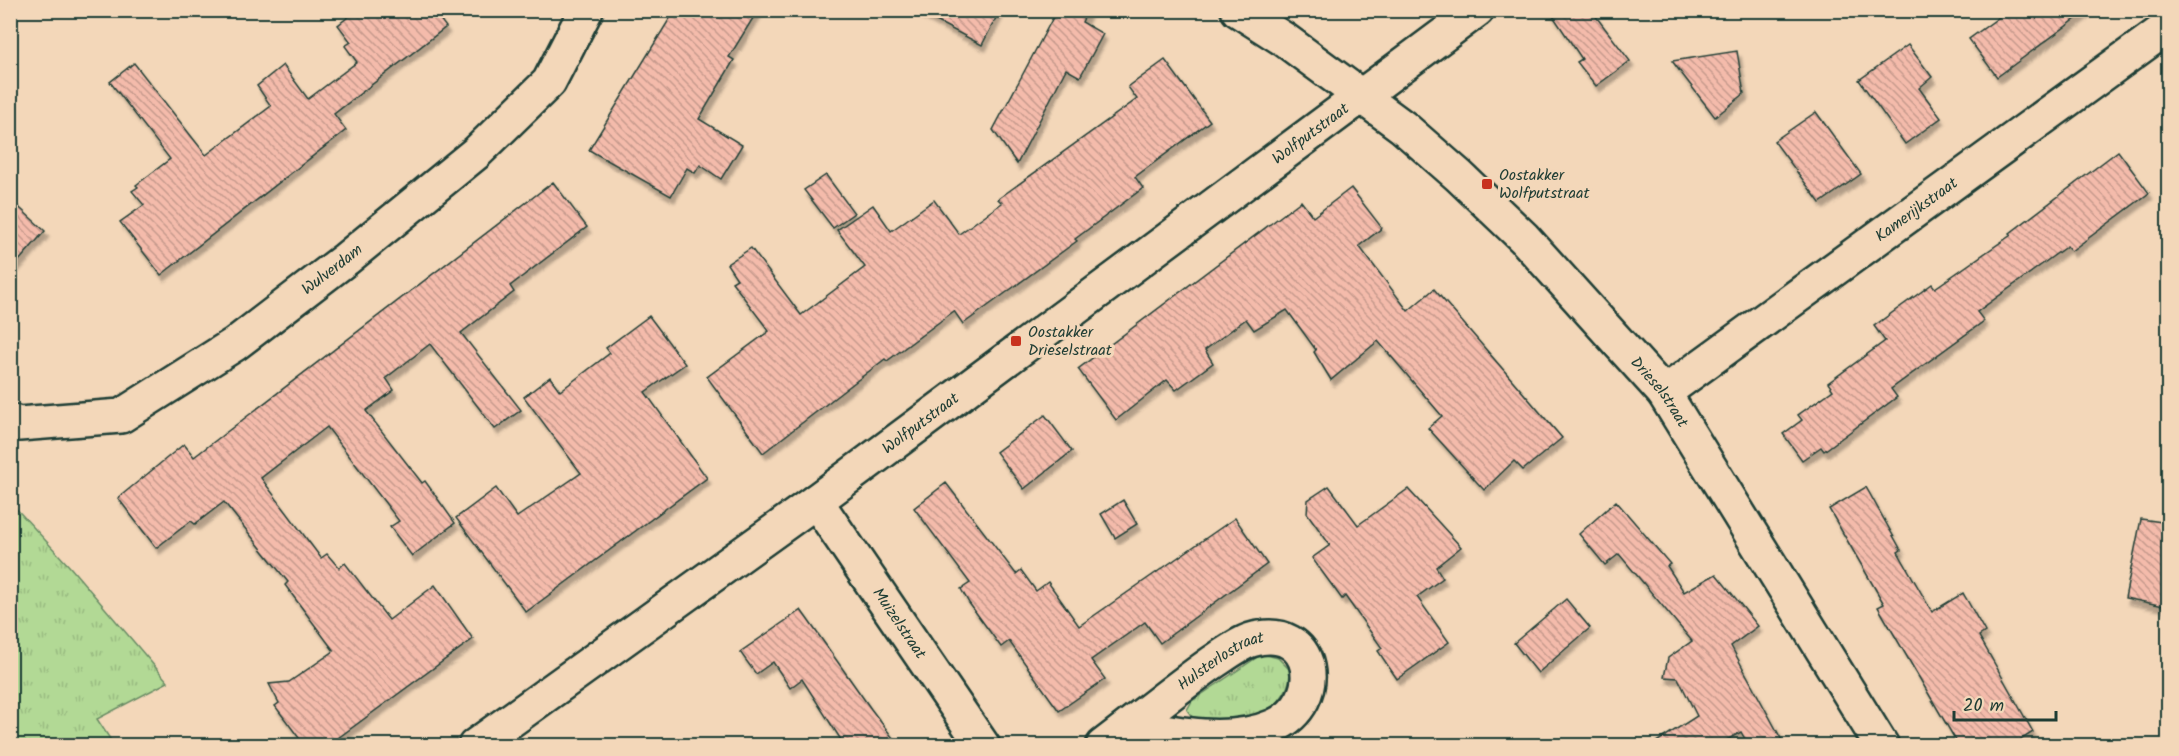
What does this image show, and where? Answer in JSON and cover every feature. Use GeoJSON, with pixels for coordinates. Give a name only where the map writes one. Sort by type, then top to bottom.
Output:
{"type":"FeatureCollection","features":[{"type":"Feature","properties":{"kind":"street","name":"Wulverdam"},"geometry":{"type":"LineString","coordinates":[[10,421],[20,424],[121,416],[235,344],[346,260],[476,153],[549,82],[586,10]]}},
{"type":"Feature","properties":{"kind":"street","name":"Drieselstraat"},"geometry":{"type":"LineString","coordinates":[[1238,10],[1285,40],[1419,141],[1524,238],[1664,393],[1882,746]]}},
{"type":"Feature","properties":{"kind":"street","name":"Wolfputstraat"},"geometry":{"type":"LineString","coordinates":[[475,746],[816,501],[1293,145],[1363,98],[1477,10]]}},
{"type":"Feature","properties":{"kind":"street","name":"Kamerijkstraat"},"geometry":{"type":"LineString","coordinates":[[1664,393],[2169,27]]}},
{"type":"Feature","properties":{"kind":"street","name":"Muizelstraat"},"geometry":{"type":"LineString","coordinates":[[816,501],[983,746]]}},
{"type":"Feature","properties":{"kind":"street","name":"Hulsterlostraat"},"geometry":{"type":"LineString","coordinates":[[1103,746],[1188,680],[1249,641],[1268,637],[1288,641],[1297,646],[1311,673],[1307,693],[1291,713],[1276,725],[1262,730],[1248,734],[1186,736],[1131,725]]}},
{"type":"Feature","properties":{"kind":"green space"},"geometry":{"type":"Polygon","coordinates":[[[11,503],[70,567],[168,682],[97,719],[114,745],[11,745],[11,503]]]}},
{"type":"Feature","properties":{"kind":"green space"},"geometry":{"type":"Polygon","coordinates":[[[1262,654],[1278,658],[1289,669],[1290,677],[1285,693],[1274,706],[1260,717],[1248,721],[1234,723],[1195,721],[1187,710],[1192,701],[1262,654]]]}},
{"type":"Feature","properties":{"kind":"building"},"geometry":{"type":"Polygon","coordinates":[[[357,10],[433,10],[446,27],[334,114],[346,130],[161,275],[120,222],[144,205],[132,191],[138,187],[136,185],[170,159],[110,82],[134,63],[206,155],[271,106],[257,86],[283,65],[308,99],[357,62],[345,46],[351,42],[338,25],[357,10]]]}},
{"type":"Feature","properties":{"kind":"building"},"geometry":{"type":"Polygon","coordinates":[[[675,10],[758,10],[729,57],[734,60],[699,119],[742,145],[721,179],[700,165],[695,173],[687,168],[671,196],[589,150],[675,10]]]}},
{"type":"Feature","properties":{"kind":"building"},"geometry":{"type":"Polygon","coordinates":[[[915,10],[1000,10],[982,45],[915,10]]]}},
{"type":"Feature","properties":{"kind":"building"},"geometry":{"type":"Polygon","coordinates":[[[1057,10],[1088,10],[1082,22],[1103,34],[1080,77],[1066,69],[1017,164],[993,130],[1057,10]]]}},
{"type":"Feature","properties":{"kind":"building"},"geometry":{"type":"Polygon","coordinates":[[[1549,10],[1591,10],[1630,61],[1596,86],[1577,62],[1582,59],[1549,10]]]}},
{"type":"Feature","properties":{"kind":"building"},"geometry":{"type":"Polygon","coordinates":[[[2009,10],[2088,10],[1997,77],[1969,39],[2009,10]]]}},
{"type":"Feature","properties":{"kind":"building"},"geometry":{"type":"Polygon","coordinates":[[[1908,45],[1932,77],[1919,88],[1941,118],[1905,144],[1859,80],[1908,45]]]}},
{"type":"Feature","properties":{"kind":"building"},"geometry":{"type":"Polygon","coordinates":[[[1737,51],[1744,94],[1715,117],[1672,61],[1737,51]]]}},
{"type":"Feature","properties":{"kind":"building"},"geometry":{"type":"Polygon","coordinates":[[[1165,60],[1210,121],[1135,177],[1143,188],[1075,239],[1077,241],[963,324],[954,311],[887,361],[885,359],[763,453],[707,377],[769,331],[732,282],[737,279],[727,264],[751,248],[801,315],[865,267],[837,230],[873,205],[891,231],[934,200],[959,234],[1002,203],[998,199],[1137,99],[1128,87],[1165,60]]]}},
{"type":"Feature","properties":{"kind":"building"},"geometry":{"type":"Polygon","coordinates":[[[1816,112],[1861,174],[1820,203],[1774,141],[1816,112]]]}},
{"type":"Feature","properties":{"kind":"building"},"geometry":{"type":"Polygon","coordinates":[[[2118,151],[2149,193],[2071,251],[2067,246],[1977,312],[1984,321],[1891,389],[1897,397],[1824,451],[1821,447],[1802,460],[1783,434],[1802,420],[1798,415],[1833,390],[1828,383],[1885,341],[1874,326],[1932,284],[1935,288],[2011,235],[2010,233],[2118,151]]]}},
{"type":"Feature","properties":{"kind":"building"},"geometry":{"type":"Polygon","coordinates":[[[826,175],[854,213],[833,228],[804,190],[826,175]]]}},
{"type":"Feature","properties":{"kind":"building"},"geometry":{"type":"Polygon","coordinates":[[[553,182],[587,227],[510,286],[514,292],[461,333],[521,410],[495,429],[430,344],[386,378],[394,390],[366,411],[422,483],[425,481],[455,523],[412,556],[390,527],[399,521],[327,427],[261,478],[321,558],[327,554],[339,568],[345,563],[389,620],[435,585],[473,639],[327,746],[305,746],[275,706],[279,703],[269,684],[289,682],[334,651],[285,585],[288,582],[224,502],[195,524],[191,521],[156,548],[118,498],[184,444],[194,457],[553,182]]]}},
{"type":"Feature","properties":{"kind":"building"},"geometry":{"type":"Polygon","coordinates":[[[1351,188],[1382,228],[1359,246],[1408,311],[1434,289],[1562,438],[1523,470],[1514,461],[1484,490],[1428,428],[1442,416],[1378,341],[1331,380],[1314,352],[1316,350],[1287,310],[1254,330],[1246,319],[1205,350],[1213,363],[1176,390],[1167,380],[1116,420],[1078,369],[1301,201],[1313,217],[1351,188]]]}},
{"type":"Feature","properties":{"kind":"building"},"geometry":{"type":"Polygon","coordinates":[[[10,199],[45,231],[10,271],[10,199]]]}},
{"type":"Feature","properties":{"kind":"building"},"geometry":{"type":"Polygon","coordinates":[[[649,316],[685,364],[645,392],[707,478],[526,612],[456,518],[496,488],[517,517],[581,473],[524,397],[550,377],[560,391],[610,353],[606,348],[649,316]]]}},
{"type":"Feature","properties":{"kind":"building"},"geometry":{"type":"Polygon","coordinates":[[[1045,415],[1072,451],[1024,489],[996,452],[1045,415]]]}},
{"type":"Feature","properties":{"kind":"building"},"geometry":{"type":"Polygon","coordinates":[[[946,483],[1016,574],[1021,570],[1036,591],[1048,582],[1079,626],[1235,518],[1267,564],[1160,643],[1145,622],[1091,660],[1105,679],[1059,711],[1009,641],[1001,647],[969,603],[961,589],[970,583],[914,508],[946,483]]]}},
{"type":"Feature","properties":{"kind":"building"},"geometry":{"type":"Polygon","coordinates":[[[1329,486],[1358,525],[1408,489],[1461,547],[1436,567],[1443,578],[1417,597],[1449,642],[1397,679],[1378,651],[1382,648],[1345,596],[1342,599],[1312,558],[1330,545],[1307,513],[1308,500],[1329,486]]]}},
{"type":"Feature","properties":{"kind":"building"},"geometry":{"type":"Polygon","coordinates":[[[1866,487],[1901,550],[1898,552],[1932,612],[1963,593],[1985,632],[1979,636],[2033,732],[2011,746],[1959,746],[1878,607],[1884,604],[1829,509],[1866,487]]]}},
{"type":"Feature","properties":{"kind":"building"},"geometry":{"type":"Polygon","coordinates":[[[1123,500],[1137,524],[1115,538],[1101,514],[1123,500]]]}},
{"type":"Feature","properties":{"kind":"building"},"geometry":{"type":"Polygon","coordinates":[[[1616,501],[1670,564],[1667,566],[1684,592],[1716,574],[1758,626],[1731,646],[1785,746],[1749,746],[1741,732],[1716,746],[1650,746],[1697,716],[1678,678],[1664,677],[1668,658],[1692,641],[1619,554],[1605,565],[1579,534],[1616,501]]]}},
{"type":"Feature","properties":{"kind":"building"},"geometry":{"type":"Polygon","coordinates":[[[2141,519],[2169,523],[2169,607],[2125,598],[2141,519]]]}},
{"type":"Feature","properties":{"kind":"building"},"geometry":{"type":"Polygon","coordinates":[[[1566,599],[1590,628],[1538,673],[1514,643],[1566,599]]]}},
{"type":"Feature","properties":{"kind":"building"},"geometry":{"type":"Polygon","coordinates":[[[801,610],[899,746],[845,746],[802,679],[790,688],[773,662],[756,674],[740,652],[801,610]]]}},
{"type":"Feature","properties":{"kind":"place","name":"Oostakker Wolfputstraat"},"geometry":{"type":"Point","coordinates":[1487,184]}},
{"type":"Feature","properties":{"kind":"place","name":"Oostakker Drieselstraat"},"geometry":{"type":"Point","coordinates":[1016,341]}}]}
